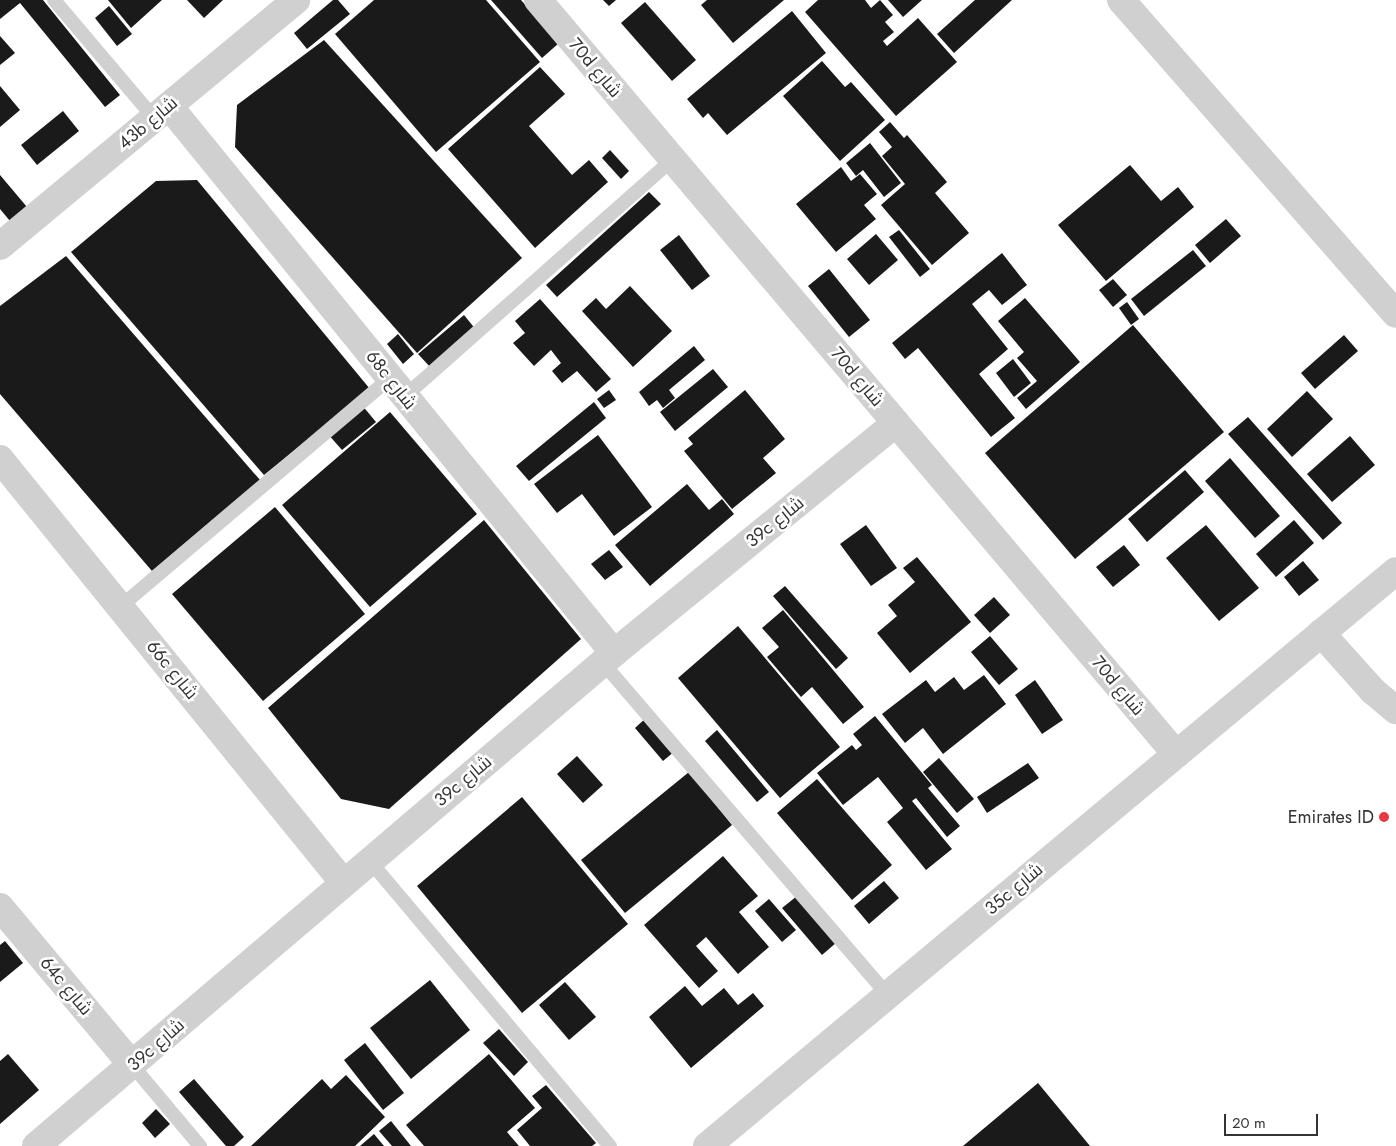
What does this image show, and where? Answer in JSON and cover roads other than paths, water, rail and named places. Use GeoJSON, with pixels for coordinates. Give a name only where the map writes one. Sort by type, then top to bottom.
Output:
{"type":"FeatureCollection","features":[{"type":"Feature","properties":{"kind":"street","name":"43b شارع"},"geometry":{"type":"LineString","coordinates":[[0,246],[296,0]]}},
{"type":"Feature","properties":{"kind":"street","name":"70d شارع"},"geometry":{"type":"LineString","coordinates":[[538,0],[1176,754]]}},
{"type":"Feature","properties":{"kind":"street"},"geometry":{"type":"LineString","coordinates":[[1121,0],[1396,314]]}},
{"type":"Feature","properties":{"kind":"street","name":"68c شارع"},"geometry":{"type":"LineString","coordinates":[[161,112],[397,387],[609,658]]}},
{"type":"Feature","properties":{"kind":"street","name":"39c شارع"},"geometry":{"type":"LineString","coordinates":[[36,1146],[343,882],[609,658],[896,423]]}},
{"type":"Feature","properties":{"kind":"street","name":"66c شارع"},"geometry":{"type":"LineString","coordinates":[[0,459],[343,882]]}},
{"type":"Feature","properties":{"kind":"street","name":"35c شارع"},"geometry":{"type":"LineString","coordinates":[[707,1146],[1396,571]]}},
{"type":"Feature","properties":{"kind":"street"},"geometry":{"type":"LineString","coordinates":[[1328,627],[1396,695]]}},
{"type":"Feature","properties":{"kind":"street"},"geometry":{"type":"LineString","coordinates":[[1328,627],[1374,691],[1396,710]]}},
{"type":"Feature","properties":{"kind":"street","name":"64c شارع"},"geometry":{"type":"LineString","coordinates":[[0,907],[132,1065]]}},
{"type":"Feature","properties":{"kind":"lane"},"geometry":{"type":"LineString","coordinates":[[54,0],[161,112]]}},
{"type":"Feature","properties":{"kind":"lane"},"geometry":{"type":"LineString","coordinates":[[120,607],[397,387],[673,160]]}},
{"type":"Feature","properties":{"kind":"lane"},"geometry":{"type":"LineString","coordinates":[[609,658],[888,995]]}},
{"type":"Feature","properties":{"kind":"lane"},"geometry":{"type":"LineString","coordinates":[[369,860],[610,1146]]}},
{"type":"Feature","properties":{"kind":"lane"},"geometry":{"type":"LineString","coordinates":[[132,1065],[200,1146]]}},
{"type":"Feature","properties":{"kind":"place","name":"Emirates ID"},"geometry":{"type":"Point","coordinates":[1384,817]}}]}
